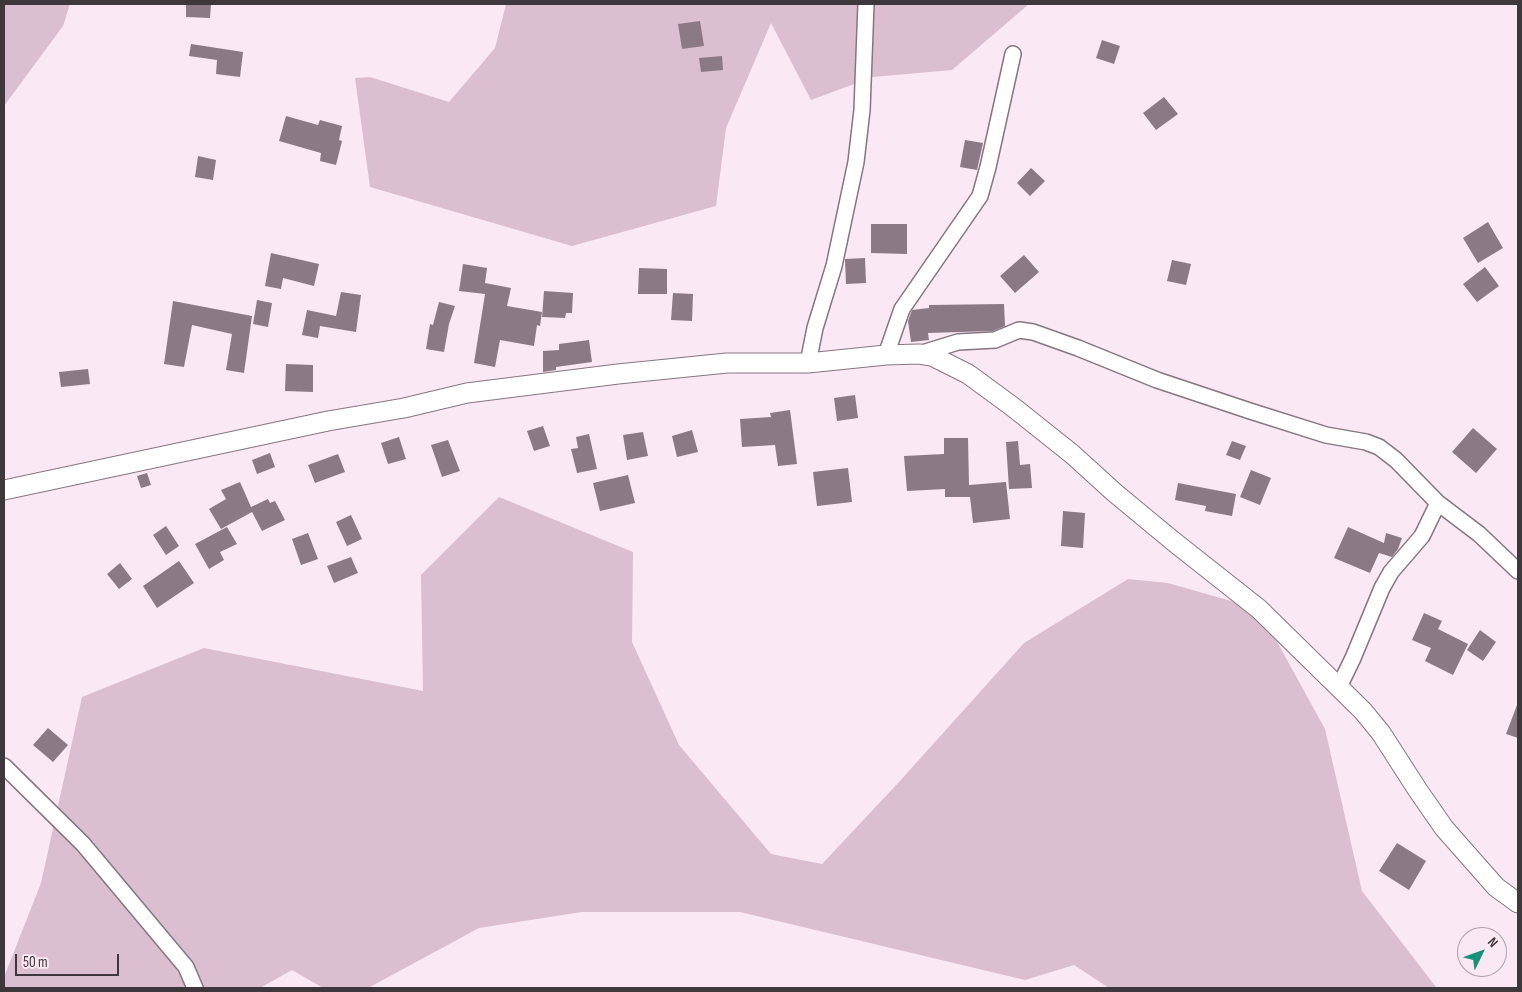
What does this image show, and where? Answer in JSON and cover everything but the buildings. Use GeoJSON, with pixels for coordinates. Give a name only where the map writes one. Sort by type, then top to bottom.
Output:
{"type":"FeatureCollection","features":[{"type":"Feature","properties":{"kind":"street"},"geometry":{"type":"LineString","coordinates":[[808,363],[815,328],[834,266],[856,162],[862,110],[866,4]]}},
{"type":"Feature","properties":{"kind":"street"},"geometry":{"type":"LineString","coordinates":[[886,355],[902,309],[980,196],[1012,54]]}},
{"type":"Feature","properties":{"kind":"street"},"geometry":{"type":"LineString","coordinates":[[919,354],[958,342],[995,340],[1019,330],[1033,332],[1157,380],[1250,411],[1326,435],[1366,442],[1380,447],[1396,460],[1438,504],[1479,534],[1518,571]]}},
{"type":"Feature","properties":{"kind":"street"},"geometry":{"type":"LineString","coordinates":[[4,490],[328,421],[404,408],[467,393],[618,374],[727,363],[808,363],[886,355],[919,354],[932,356],[961,370],[1013,407],[1072,454],[1166,535],[1259,609],[1363,711],[1381,733],[1444,828],[1496,887],[1518,903]]}},
{"type":"Feature","properties":{"kind":"street"},"geometry":{"type":"LineString","coordinates":[[1339,687],[1382,588],[1391,572],[1422,536],[1438,504]]}},
{"type":"Feature","properties":{"kind":"street"},"geometry":{"type":"LineString","coordinates":[[4,766],[83,844],[186,967],[195,988]]}},
{"type":"Feature","properties":{"kind":"shaded area"},"geometry":{"type":"Polygon","coordinates":[[[4,4],[70,4],[63,26],[4,106],[4,4]]]}},
{"type":"Feature","properties":{"kind":"shaded area"},"geometry":{"type":"Polygon","coordinates":[[[506,4],[1029,4],[952,70],[873,77],[811,100],[771,23],[726,128],[716,206],[572,246],[370,187],[355,78],[370,77],[449,102],[495,48],[506,4]]]}},
{"type":"Feature","properties":{"kind":"shaded area"},"geometry":{"type":"Polygon","coordinates":[[[499,497],[633,552],[632,642],[679,745],[771,854],[822,864],[899,782],[1024,643],[1128,579],[1168,583],[1259,609],[1325,729],[1362,891],[1436,987],[1109,988],[1074,965],[1025,980],[740,912],[582,912],[479,928],[368,988],[323,988],[292,970],[260,988],[4,988],[4,977],[41,883],[82,697],[204,648],[423,691],[421,575],[499,497]]]}}]}
